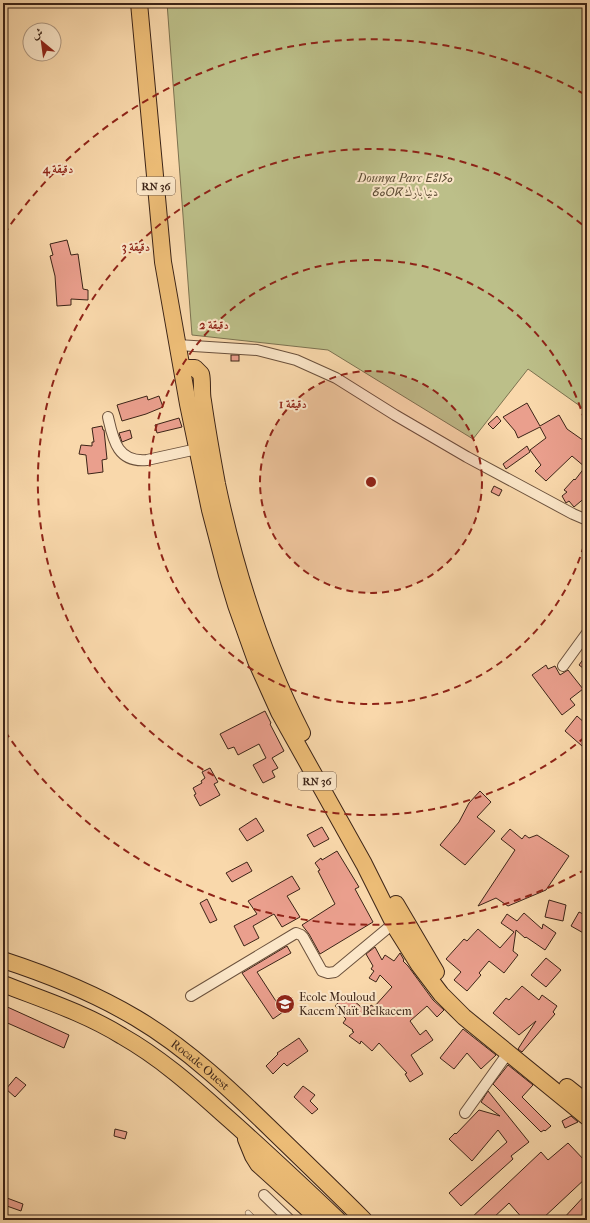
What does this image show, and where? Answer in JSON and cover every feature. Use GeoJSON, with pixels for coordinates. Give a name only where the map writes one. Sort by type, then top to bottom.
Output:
{"type":"FeatureCollection","features":[{"type":"Feature","properties":{"kind":"main road","name":"RN 36"},"geometry":{"type":"LineString","coordinates":[[139,3],[163,262],[182,368],[210,510],[227,575],[246,634],[262,674],[279,712],[364,864],[394,923],[419,965],[441,994],[464,1018],[587,1117]]}},
{"type":"Feature","properties":{"kind":"main road","name":"RN 36"},"geometry":{"type":"LineString","coordinates":[[182,368],[195,368],[201,374],[202,394],[210,448],[226,521],[236,560],[255,619],[276,676],[309,747],[355,826],[401,914],[430,963],[463,1004],[505,1040],[587,1103]]}},
{"type":"Feature","properties":{"kind":"main road","name":"Rocade Ouest"},"geometry":{"type":"LineString","coordinates":[[3,960],[37,971],[112,1004],[158,1032],[237,1096],[364,1220]]}},
{"type":"Feature","properties":{"kind":"main road","name":"Rocade Ouest"},"geometry":{"type":"LineString","coordinates":[[3,984],[78,1013],[122,1036],[163,1063],[198,1091],[338,1220]]}},
{"type":"Feature","properties":{"kind":"main road"},"geometry":{"type":"LineString","coordinates":[[243,1132],[258,1164],[320,1220]]}},
{"type":"Feature","properties":{"kind":"street"},"geometry":{"type":"LineString","coordinates":[[178,345],[257,350],[296,360],[336,378],[395,415],[461,453],[587,520]]}},
{"type":"Feature","properties":{"kind":"street"},"geometry":{"type":"LineString","coordinates":[[108,417],[116,445],[122,453],[131,459],[147,460],[197,449]]}},
{"type":"Feature","properties":{"kind":"street"},"geometry":{"type":"LineString","coordinates":[[563,666],[587,633]]}},
{"type":"Feature","properties":{"kind":"street"},"geometry":{"type":"LineString","coordinates":[[191,996],[296,934],[303,937],[322,971],[328,973],[335,972],[394,923]]}},
{"type":"Feature","properties":{"kind":"street"},"geometry":{"type":"LineString","coordinates":[[465,1113],[508,1053]]}},
{"type":"Feature","properties":{"kind":"street"},"geometry":{"type":"LineString","coordinates":[[264,1195],[290,1220]]}},
{"type":"Feature","properties":{"kind":"lane"},"geometry":{"type":"LineString","coordinates":[[248,1213],[255,1220]]}},
{"type":"Feature","properties":{"kind":"green space","name":"Dounya Parc ⴹⵓⵏⵢⴰ ⵒⴰⵔⴽ دنيا بارك"},"geometry":{"type":"Polygon","coordinates":[[[167,3],[587,3],[587,411],[528,369],[473,439],[328,350],[192,335],[167,3]]]}},
{"type":"Feature","properties":{"kind":"building"},"geometry":{"type":"Polygon","coordinates":[[[67,240],[71,255],[78,254],[83,289],[88,290],[88,300],[71,299],[71,305],[57,306],[55,276],[50,256],[53,255],[50,244],[67,240]]]}},
{"type":"Feature","properties":{"kind":"building"},"geometry":{"type":"Polygon","coordinates":[[[231,355],[239,355],[239,361],[231,361],[231,355]]]}},
{"type":"Feature","properties":{"kind":"building"},"geometry":{"type":"Polygon","coordinates":[[[147,396],[148,400],[159,396],[163,407],[122,421],[117,405],[147,396]]]}},
{"type":"Feature","properties":{"kind":"building"},"geometry":{"type":"Polygon","coordinates":[[[527,403],[540,426],[559,415],[567,429],[587,443],[587,496],[574,507],[569,501],[566,503],[562,496],[567,492],[564,490],[574,479],[575,480],[585,467],[572,456],[546,481],[535,471],[541,465],[530,450],[546,438],[540,427],[518,438],[515,431],[503,417],[527,403]]]}},
{"type":"Feature","properties":{"kind":"building"},"geometry":{"type":"Polygon","coordinates":[[[497,416],[501,421],[493,429],[488,424],[497,416]]]}},
{"type":"Feature","properties":{"kind":"building"},"geometry":{"type":"Polygon","coordinates":[[[179,418],[182,427],[157,433],[155,425],[179,418]]]}},
{"type":"Feature","properties":{"kind":"building"},"geometry":{"type":"Polygon","coordinates":[[[102,426],[104,430],[107,459],[102,460],[103,472],[88,474],[86,455],[79,454],[81,445],[92,446],[92,442],[94,442],[92,428],[102,426]]]}},
{"type":"Feature","properties":{"kind":"building"},"geometry":{"type":"Polygon","coordinates":[[[130,430],[132,438],[122,442],[119,433],[130,430]]]}},
{"type":"Feature","properties":{"kind":"building"},"geometry":{"type":"Polygon","coordinates":[[[527,446],[530,452],[506,469],[503,464],[527,446]]]}},
{"type":"Feature","properties":{"kind":"building"},"geometry":{"type":"Polygon","coordinates":[[[494,486],[502,490],[499,496],[491,492],[494,486]]]}},
{"type":"Feature","properties":{"kind":"building"},"geometry":{"type":"Polygon","coordinates":[[[587,644],[587,654],[582,651],[587,644]]]}},
{"type":"Feature","properties":{"kind":"building"},"geometry":{"type":"Polygon","coordinates":[[[587,654],[587,671],[579,665],[587,654]]]}},
{"type":"Feature","properties":{"kind":"building"},"geometry":{"type":"Polygon","coordinates":[[[546,665],[548,669],[555,666],[560,675],[568,670],[583,689],[570,699],[575,705],[562,715],[532,675],[546,665]]]}},
{"type":"Feature","properties":{"kind":"building"},"geometry":{"type":"Polygon","coordinates":[[[265,711],[284,751],[272,758],[278,768],[272,771],[275,777],[263,783],[253,765],[266,758],[259,744],[238,755],[234,747],[228,749],[220,734],[265,711]]]}},
{"type":"Feature","properties":{"kind":"building"},"geometry":{"type":"Polygon","coordinates":[[[577,716],[587,725],[587,740],[582,746],[565,731],[577,716]]]}},
{"type":"Feature","properties":{"kind":"building"},"geometry":{"type":"Polygon","coordinates":[[[210,768],[218,782],[214,784],[220,795],[200,806],[194,795],[196,794],[193,788],[202,783],[201,781],[205,778],[202,772],[210,768]]]}},
{"type":"Feature","properties":{"kind":"building"},"geometry":{"type":"Polygon","coordinates":[[[480,791],[491,802],[477,817],[495,831],[465,865],[440,845],[459,822],[469,803],[480,791]]]}},
{"type":"Feature","properties":{"kind":"building"},"geometry":{"type":"Polygon","coordinates":[[[256,818],[264,831],[247,841],[239,829],[256,818]]]}},
{"type":"Feature","properties":{"kind":"building"},"geometry":{"type":"Polygon","coordinates":[[[322,827],[329,839],[314,847],[307,835],[322,827]]]}},
{"type":"Feature","properties":{"kind":"building"},"geometry":{"type":"Polygon","coordinates":[[[510,829],[522,839],[525,835],[529,838],[537,835],[569,856],[546,890],[508,906],[496,898],[478,906],[515,850],[501,839],[510,829]]]}},
{"type":"Feature","properties":{"kind":"building"},"geometry":{"type":"Polygon","coordinates":[[[337,851],[359,887],[355,889],[373,922],[320,954],[309,934],[302,925],[335,904],[318,871],[320,870],[315,863],[321,858],[322,860],[337,851]]]}},
{"type":"Feature","properties":{"kind":"building"},"geometry":{"type":"Polygon","coordinates":[[[247,862],[252,871],[232,882],[226,873],[247,862]]]}},
{"type":"Feature","properties":{"kind":"building"},"geometry":{"type":"Polygon","coordinates":[[[292,876],[300,889],[287,896],[300,917],[282,927],[274,914],[253,926],[259,938],[244,946],[234,926],[257,914],[248,901],[292,876]]]}},
{"type":"Feature","properties":{"kind":"building"},"geometry":{"type":"Polygon","coordinates":[[[207,899],[217,920],[210,923],[200,903],[207,899]]]}},
{"type":"Feature","properties":{"kind":"building"},"geometry":{"type":"Polygon","coordinates":[[[549,900],[566,905],[563,921],[545,917],[549,900]]]}},
{"type":"Feature","properties":{"kind":"building"},"geometry":{"type":"Polygon","coordinates":[[[579,912],[587,916],[587,935],[571,926],[579,912]]]}},
{"type":"Feature","properties":{"kind":"building"},"geometry":{"type":"Polygon","coordinates":[[[524,913],[542,929],[543,924],[556,933],[545,950],[526,937],[525,938],[516,930],[513,951],[518,955],[504,973],[489,961],[479,973],[481,975],[467,991],[454,980],[461,972],[446,959],[464,939],[467,941],[478,929],[500,948],[514,932],[501,923],[507,914],[517,921],[524,913]]]}},
{"type":"Feature","properties":{"kind":"building"},"geometry":{"type":"Polygon","coordinates":[[[287,946],[291,953],[257,972],[283,1012],[273,1019],[242,973],[287,946]]]}},
{"type":"Feature","properties":{"kind":"building"},"geometry":{"type":"Polygon","coordinates":[[[375,947],[382,960],[385,955],[394,961],[400,953],[404,960],[403,961],[433,1000],[444,1010],[437,1017],[427,1006],[410,1021],[420,1035],[426,1030],[433,1040],[411,1055],[423,1074],[410,1082],[405,1074],[407,1073],[379,1043],[372,1051],[361,1041],[360,1044],[349,1036],[354,1032],[343,1023],[346,1019],[335,1006],[346,994],[367,1012],[371,1005],[374,1007],[392,987],[380,975],[376,982],[369,978],[374,971],[371,969],[373,966],[366,954],[375,947]]]}},
{"type":"Feature","properties":{"kind":"building"},"geometry":{"type":"Polygon","coordinates":[[[546,958],[561,970],[546,987],[531,975],[546,958]]]}},
{"type":"Feature","properties":{"kind":"building"},"geometry":{"type":"Polygon","coordinates":[[[522,986],[539,1000],[542,995],[557,1006],[553,1012],[555,1014],[522,1052],[518,1049],[536,1021],[519,1035],[493,1013],[506,998],[509,1000],[522,986]]]}},
{"type":"Feature","properties":{"kind":"building"},"geometry":{"type":"Polygon","coordinates":[[[3,1005],[69,1035],[64,1048],[3,1021],[3,1005]]]}},
{"type":"Feature","properties":{"kind":"building"},"geometry":{"type":"Polygon","coordinates":[[[463,1029],[496,1055],[481,1069],[467,1053],[454,1069],[440,1058],[463,1029]]]}},
{"type":"Feature","properties":{"kind":"building"},"geometry":{"type":"Polygon","coordinates":[[[299,1038],[308,1051],[287,1066],[284,1063],[273,1074],[266,1066],[278,1054],[277,1053],[299,1038]]]}},
{"type":"Feature","properties":{"kind":"building"},"geometry":{"type":"Polygon","coordinates":[[[508,1065],[533,1085],[522,1097],[551,1126],[545,1131],[544,1130],[541,1132],[493,1084],[508,1065]]]}},
{"type":"Feature","properties":{"kind":"building"},"geometry":{"type":"Polygon","coordinates":[[[16,1077],[26,1085],[15,1097],[6,1089],[16,1077]]]}},
{"type":"Feature","properties":{"kind":"building"},"geometry":{"type":"Polygon","coordinates":[[[303,1086],[315,1095],[310,1101],[318,1109],[312,1114],[294,1097],[303,1086]]]}},
{"type":"Feature","properties":{"kind":"building"},"geometry":{"type":"Polygon","coordinates":[[[488,1091],[529,1142],[511,1156],[513,1159],[461,1206],[449,1193],[507,1142],[498,1130],[472,1161],[449,1139],[455,1133],[456,1134],[479,1110],[500,1116],[481,1102],[488,1091]]]}},
{"type":"Feature","properties":{"kind":"building"},"geometry":{"type":"Polygon","coordinates":[[[571,1116],[578,1122],[565,1128],[562,1121],[571,1116]]]}},
{"type":"Feature","properties":{"kind":"building"},"geometry":{"type":"Polygon","coordinates":[[[115,1129],[127,1132],[125,1139],[114,1136],[115,1129]]]}},
{"type":"Feature","properties":{"kind":"building"},"geometry":{"type":"Polygon","coordinates":[[[568,1143],[587,1163],[587,1177],[541,1220],[524,1220],[509,1203],[491,1220],[469,1220],[541,1152],[548,1160],[568,1143]]]}},
{"type":"Feature","properties":{"kind":"building"},"geometry":{"type":"Polygon","coordinates":[[[587,1193],[587,1218],[585,1220],[562,1220],[587,1193]]]}},
{"type":"Feature","properties":{"kind":"building"},"geometry":{"type":"Polygon","coordinates":[[[7,1198],[23,1204],[21,1211],[4,1205],[7,1198]]]}},
{"type":"Feature","properties":{"kind":"place","name":"Ecole Mouloud Kacem Naït Belkacem"},"geometry":{"type":"Point","coordinates":[285,1004]}}]}
